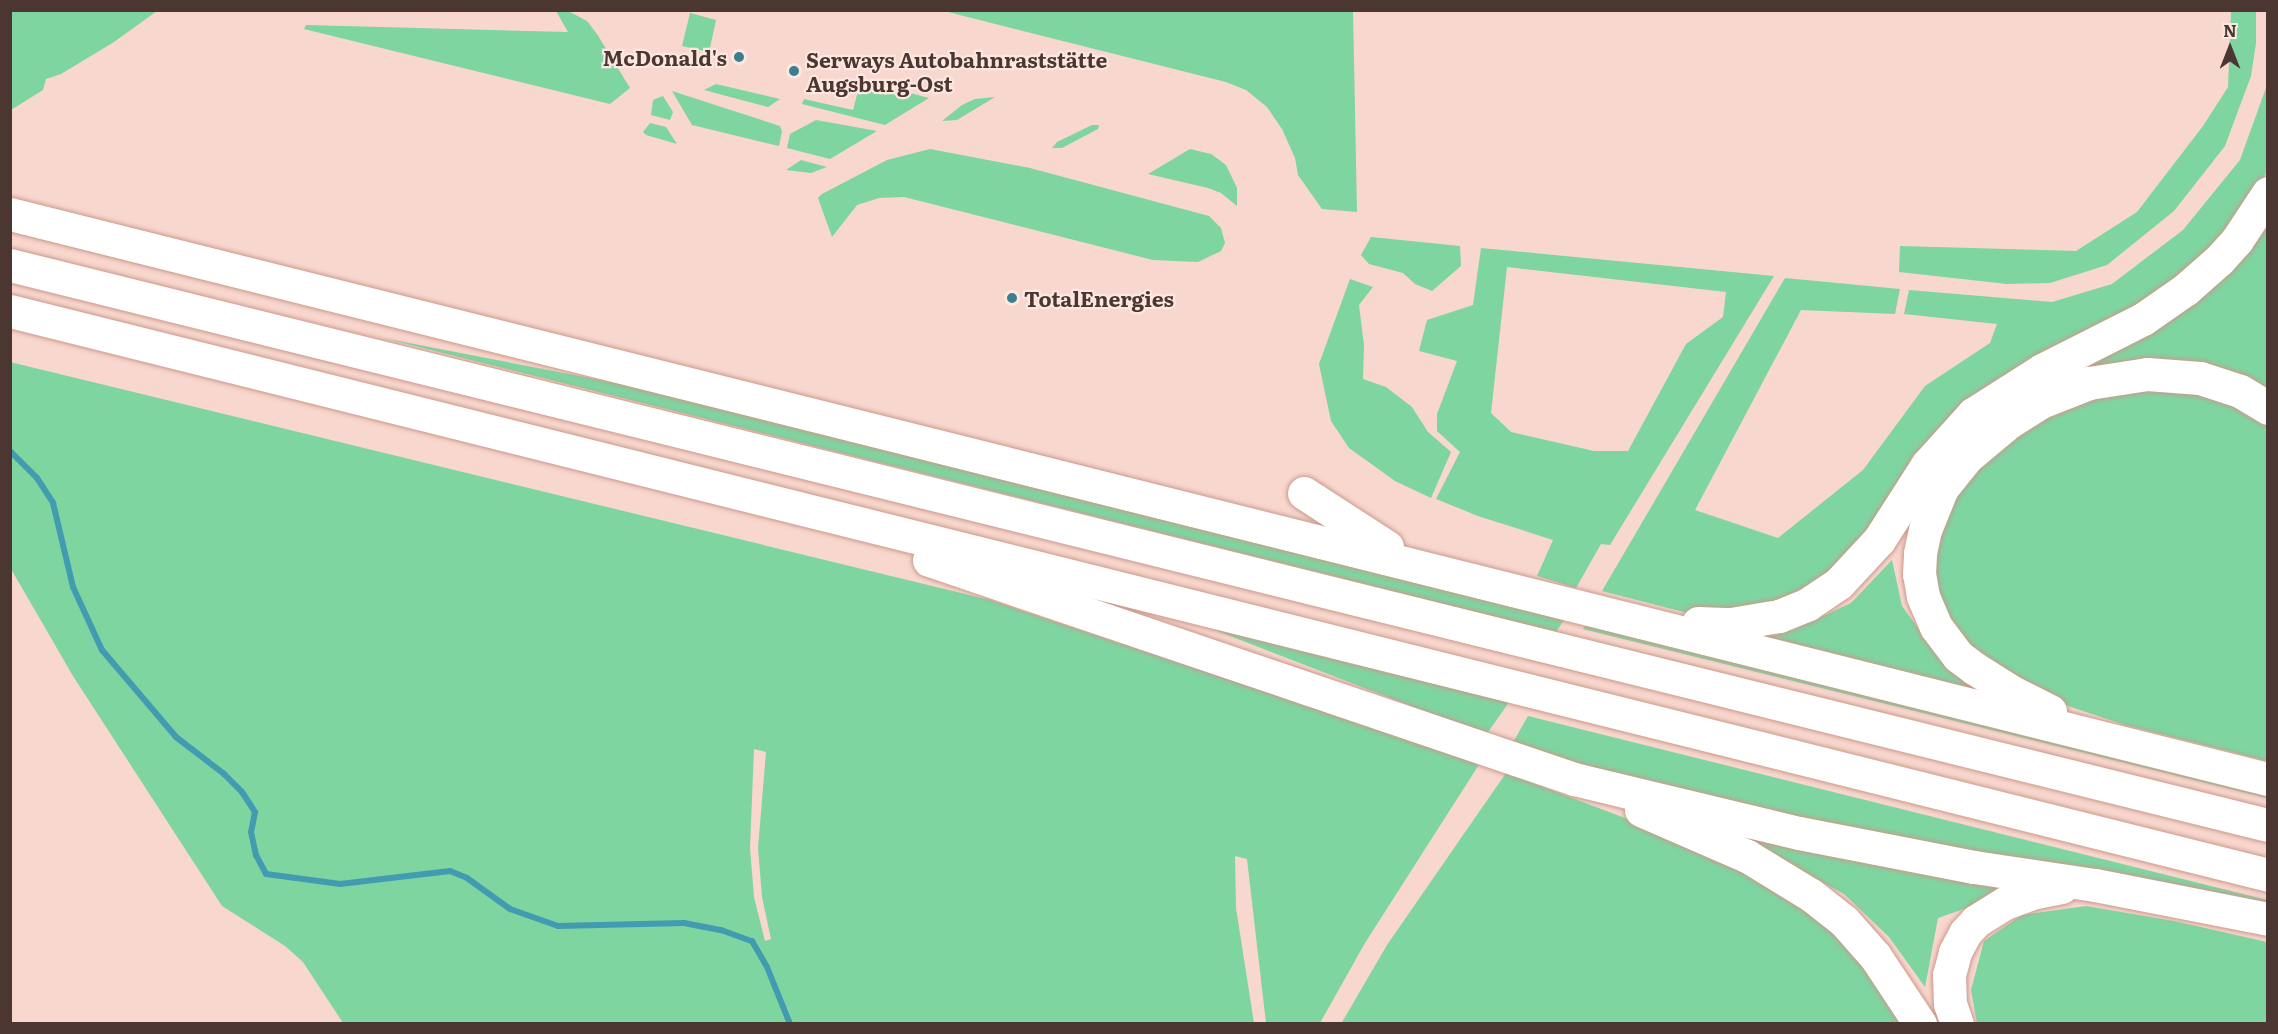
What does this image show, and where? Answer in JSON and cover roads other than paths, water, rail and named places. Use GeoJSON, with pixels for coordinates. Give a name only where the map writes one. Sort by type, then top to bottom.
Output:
{"type":"FeatureCollection","features":[{"type":"Feature","properties":{"kind":"highway"},"geometry":{"type":"LineString","coordinates":[[1624,617],[1731,624],[1779,616],[1808,604],[1839,583],[1869,552],[1927,465],[1974,414],[2042,370],[2143,319],[2186,289],[2219,260],[2237,240],[2268,193]]}},
{"type":"Feature","properties":{"kind":"highway"},"geometry":{"type":"LineString","coordinates":[[10,214],[732,396],[1426,566],[2268,779]]}},
{"type":"Feature","properties":{"kind":"highway"},"geometry":{"type":"LineString","coordinates":[[10,265],[2268,825]]}},
{"type":"Feature","properties":{"kind":"highway"},"geometry":{"type":"LineString","coordinates":[[10,311],[2268,875]]}},
{"type":"Feature","properties":{"kind":"highway"},"geometry":{"type":"LineString","coordinates":[[2111,740],[2012,692],[1958,656],[1944,640],[1930,615],[1919,574],[1920,553],[1932,508],[1953,473],[1967,457],[2000,429],[2041,402],[2089,383],[2118,376],[2176,375],[2222,384],[2257,399],[2268,408]]}},
{"type":"Feature","properties":{"kind":"highway"},"geometry":{"type":"LineString","coordinates":[[1304,493],[1366,535],[1426,566]]}},
{"type":"Feature","properties":{"kind":"highway"},"geometry":{"type":"LineString","coordinates":[[758,498],[993,583],[1136,628],[1574,779],[1747,856],[1811,895],[1844,921],[1875,956],[1920,1023]]}},
{"type":"Feature","properties":{"kind":"highway"},"geometry":{"type":"LineString","coordinates":[[1574,779],[1799,833],[1974,867],[2095,885],[2268,919]]}},
{"type":"Feature","properties":{"kind":"highway"},"geometry":{"type":"LineString","coordinates":[[1957,1023],[1950,1004],[1949,975],[1955,952],[1965,933],[1976,921],[2005,903],[2036,892],[2065,886],[2095,885]]}},
{"type":"Feature","properties":{"kind":"waterway"},"geometry":{"type":"LineString","coordinates":[[10,451],[37,478],[53,503],[73,587],[102,650],[176,737],[224,774],[242,792],[255,812],[251,832],[256,855],[266,874],[340,884],[450,871],[467,878],[510,909],[558,926],[684,923],[721,930],[752,941],[767,967],[790,1024]]}},
{"type":"Feature","properties":{"kind":"place","name":"McDonald's"},"geometry":{"type":"Point","coordinates":[739,57]}},
{"type":"Feature","properties":{"kind":"place","name":"Serways Autobahnraststätte Augsburg-Ost"},"geometry":{"type":"Point","coordinates":[794,71]}},
{"type":"Feature","properties":{"kind":"place","name":"TotalEnergies"},"geometry":{"type":"Point","coordinates":[1012,298]}}]}
